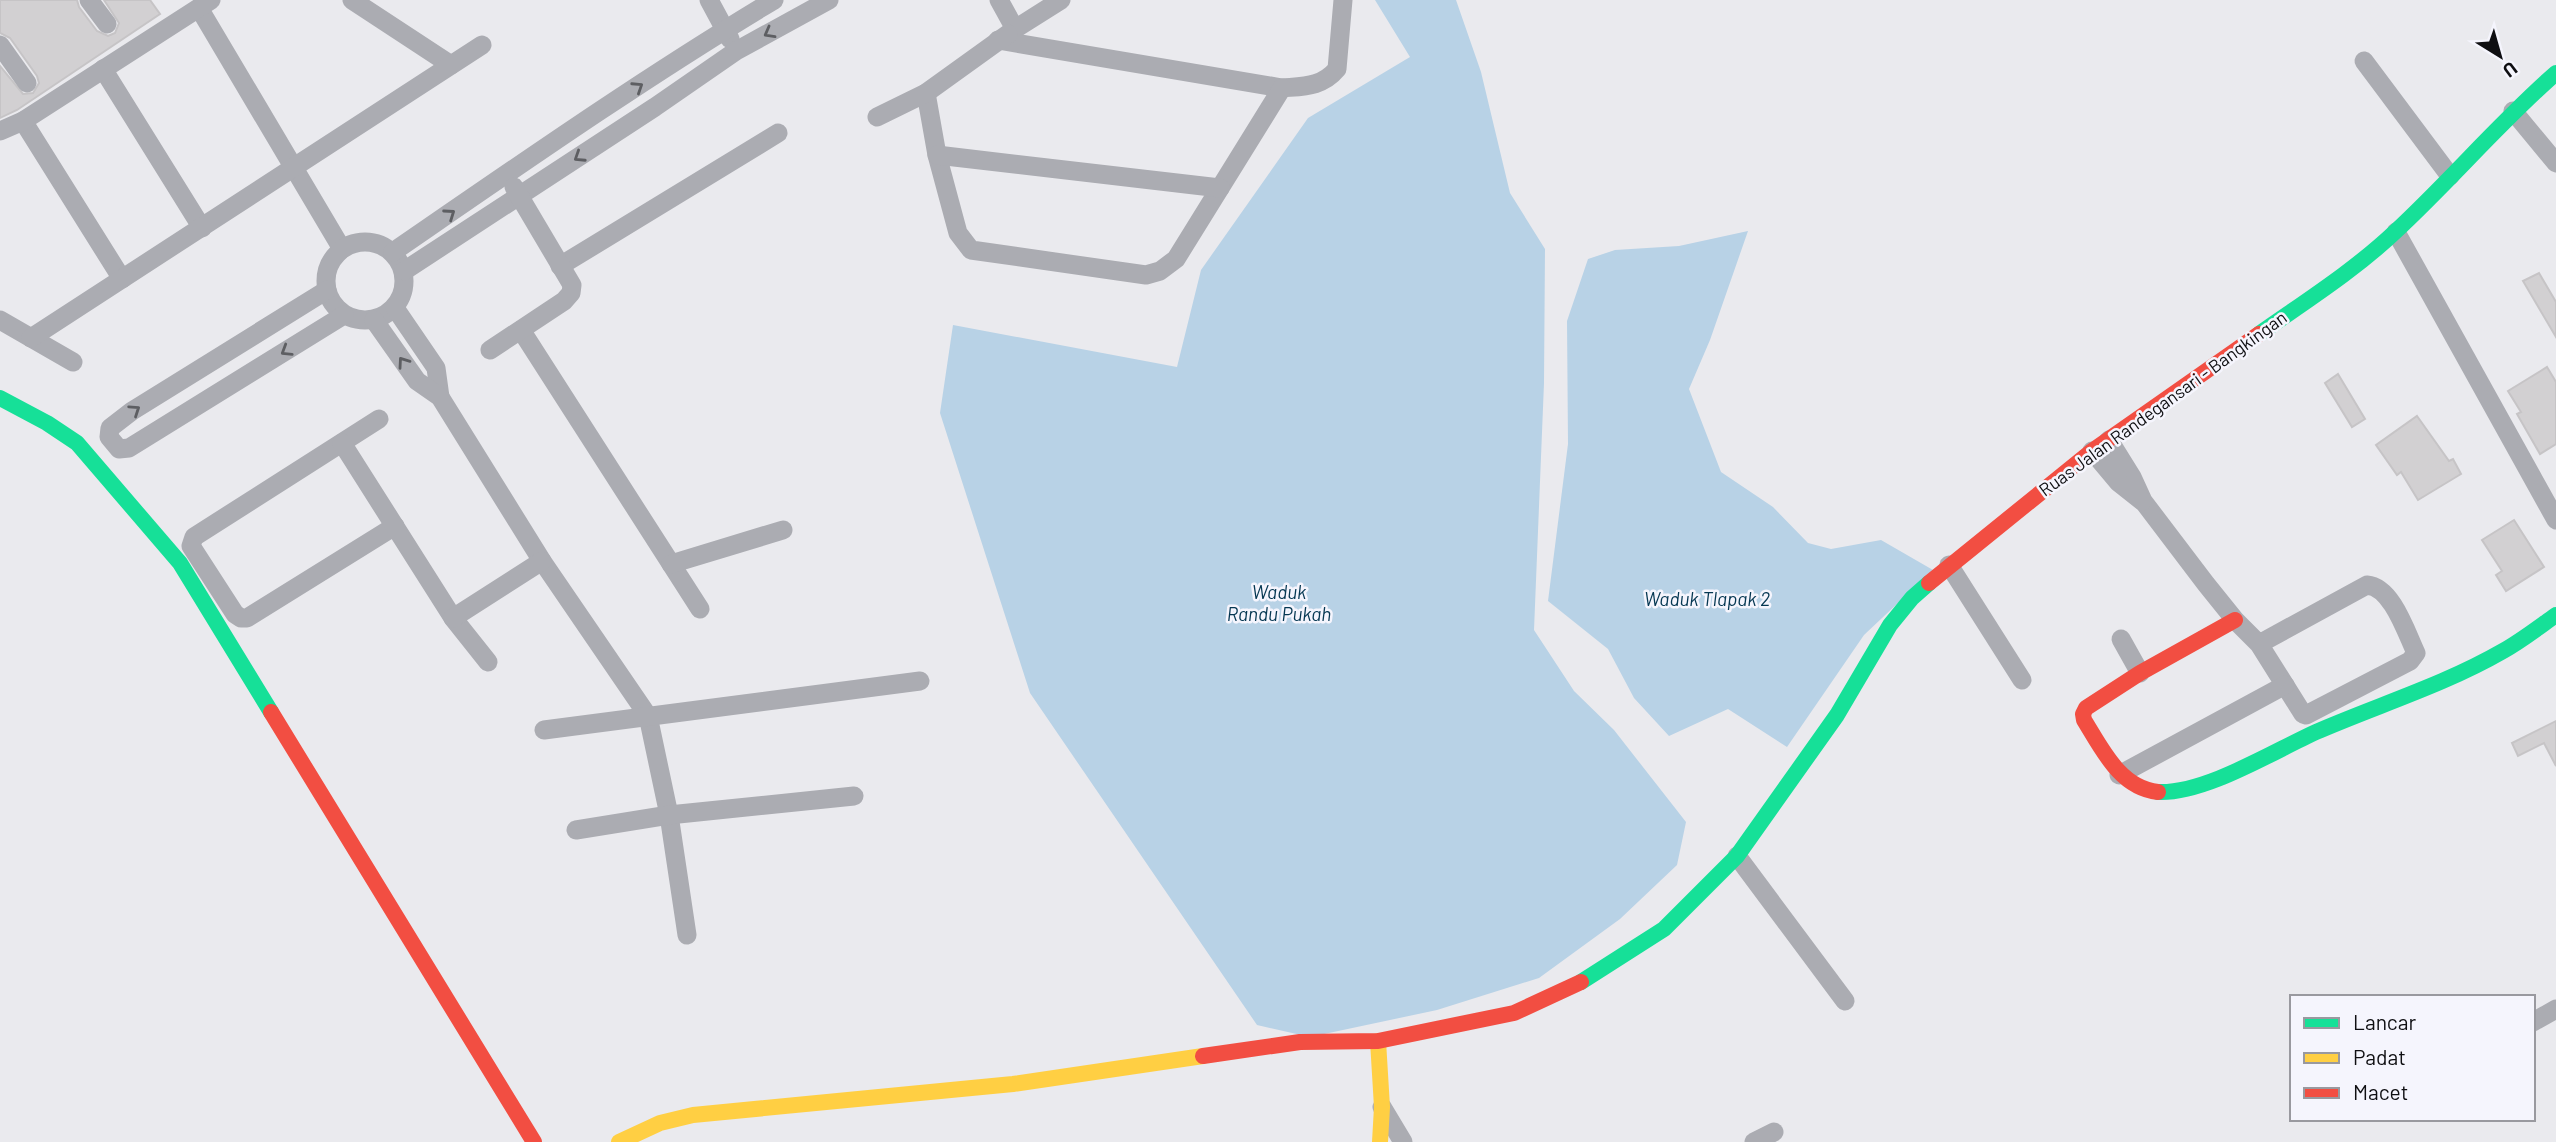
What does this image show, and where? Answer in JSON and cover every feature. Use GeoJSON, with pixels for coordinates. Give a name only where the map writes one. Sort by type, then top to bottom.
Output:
{"type":"FeatureCollection","features":[{"type":"Feature","properties":{"kind":"street"},"geometry":{"type":"LineString","coordinates":[[89,0],[107,24]]}},
{"type":"Feature","properties":{"kind":"street"},"geometry":{"type":"LineString","coordinates":[[352,0],[451,65]]}},
{"type":"Feature","properties":{"kind":"street"},"geometry":{"type":"LineString","coordinates":[[709,0],[736,51]]}},
{"type":"Feature","properties":{"kind":"street"},"geometry":{"type":"LineString","coordinates":[[393,252],[506,174],[774,0]]}},
{"type":"Feature","properties":{"kind":"street"},"geometry":{"type":"LineString","coordinates":[[404,271],[736,51],[829,0]]}},
{"type":"Feature","properties":{"kind":"street"},"geometry":{"type":"LineString","coordinates":[[999,0],[1015,29]]}},
{"type":"Feature","properties":{"kind":"street"},"geometry":{"type":"LineString","coordinates":[[877,117],[926,93],[998,40],[1061,0]]}},
{"type":"Feature","properties":{"kind":"street"},"geometry":{"type":"LineString","coordinates":[[998,40],[1282,88],[1317,85],[1331,77],[1337,69],[1343,0]]}},
{"type":"Feature","properties":{"kind":"street"},"geometry":{"type":"LineString","coordinates":[[0,131],[23,121],[205,4],[294,169],[342,249]]}},
{"type":"Feature","properties":{"kind":"street"},"geometry":{"type":"LineString","coordinates":[[0,45],[27,83]]}},
{"type":"Feature","properties":{"kind":"street"},"geometry":{"type":"LineString","coordinates":[[31,338],[482,45]]}},
{"type":"Feature","properties":{"kind":"street"},"geometry":{"type":"LineString","coordinates":[[2364,61],[2451,176]]}},
{"type":"Feature","properties":{"kind":"street"},"geometry":{"type":"LineString","coordinates":[[103,69],[202,228]]}},
{"type":"Feature","properties":{"kind":"street","name":"Ruas Jalan Randegansari - Bangkingan"},"geometry":{"type":"LineString","coordinates":[[619,1142],[660,1123],[693,1115],[1013,1084],[1300,1042],[1378,1041],[1514,1013],[1591,978],[1664,929],[1737,856],[1837,715],[1890,625],[1912,598],[1949,565],[2092,451],[2342,276],[2396,232],[2513,111],[2556,73]]}},
{"type":"Feature","properties":{"kind":"street"},"geometry":{"type":"LineString","coordinates":[[926,93],[937,155],[958,233],[971,250],[1146,275],[1160,271],[1176,259],[1282,88]]}},
{"type":"Feature","properties":{"kind":"street"},"geometry":{"type":"LineString","coordinates":[[2513,111],[2556,163]]}},
{"type":"Feature","properties":{"kind":"street"},"geometry":{"type":"LineString","coordinates":[[23,121],[122,279]]}},
{"type":"Feature","properties":{"kind":"street"},"geometry":{"type":"LineString","coordinates":[[560,265],[778,133]]}},
{"type":"Feature","properties":{"kind":"street"},"geometry":{"type":"LineString","coordinates":[[937,155],[1220,188]]}},
{"type":"Feature","properties":{"kind":"street"},"geometry":{"type":"LineString","coordinates":[[491,349],[564,301],[571,293],[572,285],[506,174]]}},
{"type":"Feature","properties":{"kind":"street"},"geometry":{"type":"LineString","coordinates":[[2396,232],[2556,520]]}},
{"type":"Feature","properties":{"kind":"street"},"geometry":{"type":"LineString","coordinates":[[359,242],[378,243],[393,252],[404,271],[404,292],[394,308],[374,320],[361,321],[344,315],[333,304],[327,290],[326,274],[332,260],[342,249],[359,242]]}},
{"type":"Feature","properties":{"kind":"street"},"geometry":{"type":"LineString","coordinates":[[327,290],[132,411],[110,428],[108,437],[119,449],[129,449],[344,315]]}},
{"type":"Feature","properties":{"kind":"street"},"geometry":{"type":"LineString","coordinates":[[394,308],[436,368],[440,397]]}},
{"type":"Feature","properties":{"kind":"street"},"geometry":{"type":"LineString","coordinates":[[0,320],[73,362]]}},
{"type":"Feature","properties":{"kind":"street"},"geometry":{"type":"LineString","coordinates":[[374,320],[417,381],[440,397],[542,561],[648,716],[669,816],[687,935]]}},
{"type":"Feature","properties":{"kind":"street"},"geometry":{"type":"LineString","coordinates":[[521,330],[700,609]]}},
{"type":"Feature","properties":{"kind":"street"},"geometry":{"type":"LineString","coordinates":[[0,398],[47,423],[77,443],[180,564],[534,1142]]}},
{"type":"Feature","properties":{"kind":"street"},"geometry":{"type":"LineString","coordinates":[[379,419],[194,537],[191,546],[236,614],[247,618],[395,526]]}},
{"type":"Feature","properties":{"kind":"street"},"geometry":{"type":"LineString","coordinates":[[2109,440],[2143,501],[2235,620],[2259,644],[2317,732]]}},
{"type":"Feature","properties":{"kind":"street"},"geometry":{"type":"LineString","coordinates":[[342,443],[453,618],[488,662]]}},
{"type":"Feature","properties":{"kind":"street"},"geometry":{"type":"LineString","coordinates":[[2092,451],[2118,482],[2143,501]]}},
{"type":"Feature","properties":{"kind":"street"},"geometry":{"type":"LineString","coordinates":[[671,564],[783,530]]}},
{"type":"Feature","properties":{"kind":"street"},"geometry":{"type":"LineString","coordinates":[[453,618],[542,561]]}},
{"type":"Feature","properties":{"kind":"street"},"geometry":{"type":"LineString","coordinates":[[1949,565],[2022,680]]}},
{"type":"Feature","properties":{"kind":"street"},"geometry":{"type":"LineString","coordinates":[[2259,644],[2367,585],[2375,585],[2389,597],[2416,653],[2415,657],[2306,715]]}},
{"type":"Feature","properties":{"kind":"street"},"geometry":{"type":"LineString","coordinates":[[2235,620],[2140,673],[2086,708],[2084,720],[2119,775],[2153,794],[2174,794],[2194,789],[2317,732],[2451,677],[2504,651],[2556,615]]}},
{"type":"Feature","properties":{"kind":"street"},"geometry":{"type":"LineString","coordinates":[[2121,639],[2140,673]]}},
{"type":"Feature","properties":{"kind":"street"},"geometry":{"type":"LineString","coordinates":[[544,730],[920,681]]}},
{"type":"Feature","properties":{"kind":"street"},"geometry":{"type":"LineString","coordinates":[[2119,775],[2285,685]]}},
{"type":"Feature","properties":{"kind":"street"},"geometry":{"type":"LineString","coordinates":[[576,830],[669,816],[854,796]]}},
{"type":"Feature","properties":{"kind":"street"},"geometry":{"type":"LineString","coordinates":[[1737,856],[1845,1000]]}},
{"type":"Feature","properties":{"kind":"street"},"geometry":{"type":"LineString","coordinates":[[2535,1021],[2555,1013]]}},
{"type":"Feature","properties":{"kind":"street"},"geometry":{"type":"LineString","coordinates":[[1378,1041],[1382,1107],[1380,1142]]}},
{"type":"Feature","properties":{"kind":"street"},"geometry":{"type":"LineString","coordinates":[[1382,1107],[1403,1142]]}},
{"type":"Feature","properties":{"kind":"street"},"geometry":{"type":"LineString","coordinates":[[1754,1142],[1774,1132]]}},
{"type":"Feature","properties":{"kind":"water","name":"Waduk Randu Pukah"},"geometry":{"type":"Polygon","coordinates":[[[1375,0],[1456,0],[1481,72],[1510,193],[1545,249],[1544,383],[1534,630],[1574,691],[1614,730],[1686,822],[1677,865],[1620,919],[1539,978],[1437,1010],[1310,1037],[1257,1025],[1030,693],[940,413],[953,325],[1177,367],[1201,270],[1308,118],[1410,57],[1375,0]]]}},
{"type":"Feature","properties":{"kind":"water","name":"Waduk Tlapak 2"},"geometry":{"type":"Polygon","coordinates":[[[1748,231],[1710,340],[1689,389],[1721,472],[1773,507],[1808,543],[1831,549],[1881,540],[1933,570],[1864,635],[1787,747],[1728,709],[1669,736],[1634,698],[1608,649],[1548,601],[1568,444],[1567,321],[1588,259],[1615,250],[1679,246],[1748,231]]]}},
{"type":"Feature","properties":{"kind":"building"},"geometry":{"type":"Polygon","coordinates":[[[0,0],[77,0],[79,7],[97,31],[108,36],[115,33],[119,23],[104,0],[150,0],[160,14],[17,110],[0,118],[0,66],[23,94],[33,93],[39,83],[37,76],[10,38],[0,33],[0,0]]]}},
{"type":"Feature","properties":{"kind":"building"},"geometry":{"type":"Polygon","coordinates":[[[2539,273],[2556,302],[2556,337],[2523,281],[2539,273]]]}},
{"type":"Feature","properties":{"kind":"building"},"geometry":{"type":"Polygon","coordinates":[[[2547,367],[2556,382],[2556,444],[2540,454],[2517,414],[2521,412],[2508,391],[2547,367]]]}},
{"type":"Feature","properties":{"kind":"building"},"geometry":{"type":"Polygon","coordinates":[[[2338,374],[2365,419],[2352,427],[2325,383],[2338,374]]]}},
{"type":"Feature","properties":{"kind":"building"},"geometry":{"type":"Polygon","coordinates":[[[2417,416],[2449,461],[2453,459],[2461,474],[2418,500],[2401,472],[2397,475],[2376,445],[2417,416]]]}},
{"type":"Feature","properties":{"kind":"building"},"geometry":{"type":"Polygon","coordinates":[[[2514,520],[2544,567],[2506,591],[2496,575],[2502,571],[2482,540],[2514,520]]]}},
{"type":"Feature","properties":{"kind":"building"},"geometry":{"type":"Polygon","coordinates":[[[2556,721],[2556,766],[2544,743],[2518,756],[2512,743],[2556,721]]]}},
{"type":"Feature","properties":{"kind":"traffic: fast"},"geometry":{"type":"LineString","coordinates":[[2259,334],[2330,285],[2380,245],[2556,73]]}},
{"type":"Feature","properties":{"kind":"traffic: fast"},"geometry":{"type":"LineString","coordinates":[[0,398],[47,423],[77,443],[180,563],[271,712]]}},
{"type":"Feature","properties":{"kind":"traffic: fast"},"geometry":{"type":"LineString","coordinates":[[1581,982],[1664,929],[1737,856],[1837,715],[1890,625],[1912,598],[1929,583]]}},
{"type":"Feature","properties":{"kind":"traffic: fast"},"geometry":{"type":"LineString","coordinates":[[2158,792],[2176,791],[2217,779],[2316,732],[2458,674],[2510,647],[2556,615]]}},
{"type":"Feature","properties":{"kind":"traffic: slow"},"geometry":{"type":"LineString","coordinates":[[1378,1041],[1382,1107],[1380,1142]]}},
{"type":"Feature","properties":{"kind":"traffic: slow"},"geometry":{"type":"LineString","coordinates":[[619,1142],[660,1123],[693,1115],[1013,1084],[1203,1056]]}},
{"type":"Feature","properties":{"kind":"traffic: jam"},"geometry":{"type":"LineString","coordinates":[[1929,583],[2092,451],[2259,334]]}},
{"type":"Feature","properties":{"kind":"traffic: jam"},"geometry":{"type":"LineString","coordinates":[[2158,792],[2133,783],[2113,765],[2084,720],[2083,714],[2086,708],[2140,673],[2235,620]]}},
{"type":"Feature","properties":{"kind":"traffic: jam"},"geometry":{"type":"LineString","coordinates":[[271,712],[534,1142]]}},
{"type":"Feature","properties":{"kind":"traffic: jam"},"geometry":{"type":"LineString","coordinates":[[1203,1056],[1300,1042],[1378,1041],[1514,1013],[1581,982]]}}]}
